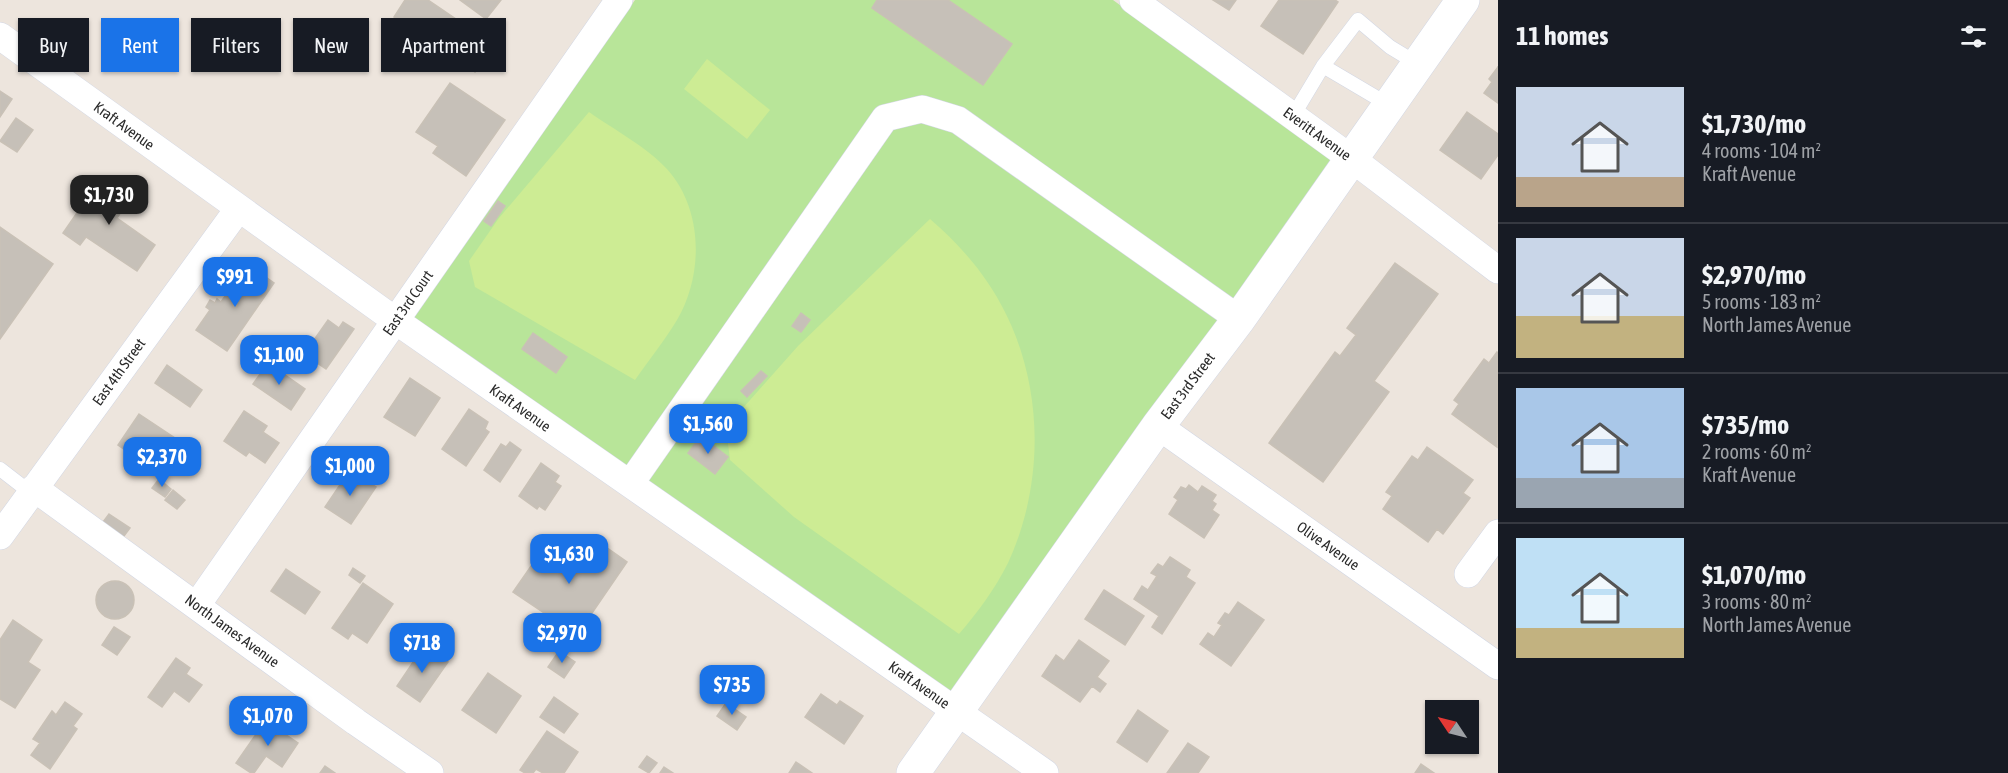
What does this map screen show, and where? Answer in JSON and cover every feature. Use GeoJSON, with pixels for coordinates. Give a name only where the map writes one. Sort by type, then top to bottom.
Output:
{"type":"FeatureCollection","features":[{"type":"Feature","properties":{"kind":"street","name":"East 3rd Court"},"geometry":{"type":"LineString","coordinates":[[197,605],[619,0]]}},
{"type":"Feature","properties":{"kind":"street","name":"Everitt Avenue"},"geometry":{"type":"LineString","coordinates":[[1133,0],[1352,159],[1498,270]]}},
{"type":"Feature","properties":{"kind":"street","name":"East 3rd Street"},"geometry":{"type":"LineString","coordinates":[[913,773],[1158,426],[1239,319],[1463,0]]}},
{"type":"Feature","properties":{"kind":"street","name":"Kraft Avenue"},"geometry":{"type":"LineString","coordinates":[[0,36],[396,321],[1045,773]]}},
{"type":"Feature","properties":{"kind":"street"},"geometry":{"type":"LineString","coordinates":[[630,484],[885,118],[922,109],[958,120],[1239,319]]}},
{"type":"Feature","properties":{"kind":"street","name":"East 4th Street"},"geometry":{"type":"LineString","coordinates":[[0,536],[239,208]]}},
{"type":"Feature","properties":{"kind":"street","name":"Olive Avenue"},"geometry":{"type":"LineString","coordinates":[[1158,426],[1498,666]]}},
{"type":"Feature","properties":{"kind":"street","name":"North James Avenue"},"geometry":{"type":"LineString","coordinates":[[33,490],[430,773]]}},
{"type":"Feature","properties":{"kind":"street"},"geometry":{"type":"LineString","coordinates":[[1468,574],[1498,533]]}},
{"type":"Feature","properties":{"kind":"lane"},"geometry":{"type":"LineString","coordinates":[[1293,116],[1323,66],[1358,20],[1390,47],[1418,64]]}},
{"type":"Feature","properties":{"kind":"lane"},"geometry":{"type":"LineString","coordinates":[[1323,66],[1389,105]]}},
{"type":"Feature","properties":{"kind":"lane"},"geometry":{"type":"LineString","coordinates":[[0,469],[33,490]]}},
{"type":"Feature","properties":{"kind":"green space"},"geometry":{"type":"Polygon","coordinates":[[[635,0],[1113,0],[1334,161],[1235,302],[917,97],[626,467],[413,319],[635,0]]]}},
{"type":"Feature","properties":{"kind":"green space"},"geometry":{"type":"Polygon","coordinates":[[[707,59],[770,110],[747,139],[684,89],[707,59]]]}},
{"type":"Feature","properties":{"kind":"green space"},"geometry":{"type":"Polygon","coordinates":[[[589,112],[640,146],[667,169],[679,185],[688,203],[693,222],[696,242],[695,263],[686,302],[672,328],[635,380],[475,287],[469,261],[499,218],[589,112]]]}},
{"type":"Feature","properties":{"kind":"green space"},"geometry":{"type":"Polygon","coordinates":[[[923,122],[953,131],[1221,321],[952,693],[648,482],[894,129],[923,122]]]}},
{"type":"Feature","properties":{"kind":"green space"},"geometry":{"type":"Polygon","coordinates":[[[930,219],[954,241],[975,266],[988,283],[1006,315],[1020,348],[1029,384],[1034,420],[1034,457],[1030,493],[1021,529],[998,582],[959,634],[794,517],[730,460],[726,427],[798,346],[930,219]]]}},
{"type":"Feature","properties":{"kind":"building"},"geometry":{"type":"Polygon","coordinates":[[[405,0],[428,0],[454,18],[395,18],[405,0]]]}},
{"type":"Feature","properties":{"kind":"building"},"geometry":{"type":"Polygon","coordinates":[[[460,0],[501,0],[485,18],[460,0]]]}},
{"type":"Feature","properties":{"kind":"building"},"geometry":{"type":"Polygon","coordinates":[[[877,0],[948,0],[1012,44],[983,85],[872,8],[877,0]]]}},
{"type":"Feature","properties":{"kind":"building"},"geometry":{"type":"Polygon","coordinates":[[[1213,0],[1236,0],[1229,10],[1213,0]]]}},
{"type":"Feature","properties":{"kind":"building"},"geometry":{"type":"Polygon","coordinates":[[[1279,0],[1335,0],[1338,2],[1303,54],[1261,26],[1279,0]]]}},
{"type":"Feature","properties":{"kind":"building"},"geometry":{"type":"Polygon","coordinates":[[[1498,67],[1498,103],[1484,93],[1492,82],[1489,79],[1498,67]]]}},
{"type":"Feature","properties":{"kind":"building"},"geometry":{"type":"Polygon","coordinates":[[[450,83],[505,120],[466,176],[433,153],[438,146],[416,132],[450,83]]]}},
{"type":"Feature","properties":{"kind":"building"},"geometry":{"type":"Polygon","coordinates":[[[0,91],[12,99],[0,117],[0,91]]]}},
{"type":"Feature","properties":{"kind":"building"},"geometry":{"type":"Polygon","coordinates":[[[1467,112],[1498,134],[1498,155],[1481,179],[1440,150],[1467,112]]]}},
{"type":"Feature","properties":{"kind":"building"},"geometry":{"type":"Polygon","coordinates":[[[16,118],[33,130],[17,152],[0,141],[16,118]]]}},
{"type":"Feature","properties":{"kind":"building"},"geometry":{"type":"Polygon","coordinates":[[[101,178],[131,197],[117,218],[155,245],[137,271],[86,237],[80,245],[63,233],[101,178]]]}},
{"type":"Feature","properties":{"kind":"building"},"geometry":{"type":"Polygon","coordinates":[[[498,201],[505,206],[491,226],[484,221],[498,201]]]}},
{"type":"Feature","properties":{"kind":"building"},"geometry":{"type":"Polygon","coordinates":[[[0,227],[53,264],[0,339],[0,227]]]}},
{"type":"Feature","properties":{"kind":"building"},"geometry":{"type":"Polygon","coordinates":[[[1395,263],[1438,294],[1374,381],[1389,392],[1323,482],[1269,443],[1335,352],[1340,356],[1356,335],[1347,328],[1395,263]]]}},
{"type":"Feature","properties":{"kind":"building"},"geometry":{"type":"Polygon","coordinates":[[[247,264],[274,283],[227,351],[196,330],[210,310],[206,307],[210,300],[215,303],[217,299],[221,302],[247,264]]]}},
{"type":"Feature","properties":{"kind":"building"},"geometry":{"type":"Polygon","coordinates":[[[801,313],[810,320],[801,332],[792,326],[801,313]]]}},
{"type":"Feature","properties":{"kind":"building"},"geometry":{"type":"Polygon","coordinates":[[[328,320],[339,328],[343,322],[354,329],[326,369],[304,354],[328,320]]]}},
{"type":"Feature","properties":{"kind":"building"},"geometry":{"type":"Polygon","coordinates":[[[533,333],[567,357],[556,373],[522,349],[533,333]]]}},
{"type":"Feature","properties":{"kind":"building"},"geometry":{"type":"Polygon","coordinates":[[[1497,352],[1497,447],[1452,414],[1459,404],[1454,400],[1484,359],[1489,363],[1497,352]]]}},
{"type":"Feature","properties":{"kind":"building"},"geometry":{"type":"Polygon","coordinates":[[[268,363],[305,389],[291,410],[253,384],[268,363]]]}},
{"type":"Feature","properties":{"kind":"building"},"geometry":{"type":"Polygon","coordinates":[[[167,365],[202,390],[190,407],[155,383],[167,365]]]}},
{"type":"Feature","properties":{"kind":"building"},"geometry":{"type":"Polygon","coordinates":[[[761,371],[767,376],[747,397],[741,391],[761,371]]]}},
{"type":"Feature","properties":{"kind":"building"},"geometry":{"type":"Polygon","coordinates":[[[410,378],[440,398],[415,436],[384,417],[410,378]]]}},
{"type":"Feature","properties":{"kind":"building"},"geometry":{"type":"Polygon","coordinates":[[[469,409],[488,422],[485,429],[489,432],[466,466],[442,449],[469,409]]]}},
{"type":"Feature","properties":{"kind":"building"},"geometry":{"type":"Polygon","coordinates":[[[244,411],[267,426],[263,432],[279,443],[265,463],[249,452],[246,456],[224,441],[244,411]]]}},
{"type":"Feature","properties":{"kind":"building"},"geometry":{"type":"Polygon","coordinates":[[[139,414],[193,450],[179,471],[171,465],[163,476],[118,445],[139,414]]]}},
{"type":"Feature","properties":{"kind":"building"},"geometry":{"type":"Polygon","coordinates":[[[701,436],[728,457],[715,474],[688,453],[701,436]]]}},
{"type":"Feature","properties":{"kind":"building"},"geometry":{"type":"Polygon","coordinates":[[[510,442],[521,450],[500,482],[484,470],[501,444],[506,447],[510,442]]]}},
{"type":"Feature","properties":{"kind":"building"},"geometry":{"type":"Polygon","coordinates":[[[1427,447],[1473,480],[1463,493],[1470,498],[1443,534],[1437,529],[1428,542],[1383,509],[1392,496],[1386,492],[1412,456],[1418,460],[1427,447]]]}},
{"type":"Feature","properties":{"kind":"building"},"geometry":{"type":"Polygon","coordinates":[[[541,463],[559,476],[555,482],[561,486],[545,510],[539,506],[537,509],[519,496],[541,463]]]}},
{"type":"Feature","properties":{"kind":"building"},"geometry":{"type":"Polygon","coordinates":[[[350,470],[376,487],[351,524],[325,507],[350,470]]]}},
{"type":"Feature","properties":{"kind":"building"},"geometry":{"type":"Polygon","coordinates":[[[159,479],[171,489],[165,497],[152,488],[159,479]]]}},
{"type":"Feature","properties":{"kind":"building"},"geometry":{"type":"Polygon","coordinates":[[[1189,485],[1198,492],[1202,486],[1216,495],[1212,501],[1216,504],[1212,510],[1219,515],[1204,538],[1169,514],[1178,500],[1174,497],[1181,487],[1186,489],[1189,485]]]}},
{"type":"Feature","properties":{"kind":"building"},"geometry":{"type":"Polygon","coordinates":[[[173,490],[185,500],[177,509],[165,500],[173,490]]]}},
{"type":"Feature","properties":{"kind":"building"},"geometry":{"type":"Polygon","coordinates":[[[109,514],[130,528],[121,540],[100,526],[109,514]]]}},
{"type":"Feature","properties":{"kind":"building"},"geometry":{"type":"Polygon","coordinates":[[[552,542],[563,550],[565,560],[578,569],[581,565],[587,569],[603,545],[627,562],[577,635],[513,592],[545,546],[552,542]]]}},
{"type":"Feature","properties":{"kind":"building"},"geometry":{"type":"Polygon","coordinates":[[[1170,557],[1190,570],[1186,577],[1195,583],[1162,634],[1152,627],[1159,616],[1134,599],[1142,586],[1148,590],[1157,576],[1151,573],[1158,564],[1163,567],[1170,557]]]}},
{"type":"Feature","properties":{"kind":"building"},"geometry":{"type":"Polygon","coordinates":[[[353,568],[365,576],[360,583],[349,575],[353,568]]]}},
{"type":"Feature","properties":{"kind":"building"},"geometry":{"type":"Polygon","coordinates":[[[286,569],[320,592],[305,614],[271,591],[286,569]]]}},
{"type":"Feature","properties":{"kind":"building"},"geometry":{"type":"Polygon","coordinates":[[[115,581],[122,582],[128,587],[133,593],[133,607],[128,613],[122,618],[115,619],[108,618],[102,613],[97,607],[96,600],[97,593],[102,587],[108,582],[115,581]]]}},
{"type":"Feature","properties":{"kind":"building"},"geometry":{"type":"Polygon","coordinates":[[[363,583],[393,604],[367,643],[352,633],[348,639],[332,628],[363,583]]]}},
{"type":"Feature","properties":{"kind":"building"},"geometry":{"type":"Polygon","coordinates":[[[1104,590],[1144,616],[1125,645],[1085,619],[1104,590]]]}},
{"type":"Feature","properties":{"kind":"building"},"geometry":{"type":"Polygon","coordinates":[[[1238,602],[1264,620],[1231,666],[1200,644],[1208,633],[1214,637],[1222,625],[1218,623],[1225,613],[1229,615],[1238,602]]]}},
{"type":"Feature","properties":{"kind":"building"},"geometry":{"type":"Polygon","coordinates":[[[13,620],[42,640],[28,662],[40,670],[15,708],[0,699],[0,640],[13,620]]]}},
{"type":"Feature","properties":{"kind":"building"},"geometry":{"type":"Polygon","coordinates":[[[114,627],[130,637],[117,655],[102,645],[114,627]]]}},
{"type":"Feature","properties":{"kind":"building"},"geometry":{"type":"Polygon","coordinates":[[[1079,640],[1109,661],[1097,677],[1106,684],[1100,692],[1092,686],[1080,702],[1042,676],[1056,655],[1064,661],[1079,640]]]}},
{"type":"Feature","properties":{"kind":"building"},"geometry":{"type":"Polygon","coordinates":[[[424,646],[448,662],[420,702],[397,686],[424,646]]]}},
{"type":"Feature","properties":{"kind":"building"},"geometry":{"type":"Polygon","coordinates":[[[559,651],[575,662],[564,678],[548,667],[559,651]]]}},
{"type":"Feature","properties":{"kind":"building"},"geometry":{"type":"Polygon","coordinates":[[[176,658],[190,668],[186,674],[202,685],[189,702],[174,691],[162,707],[148,697],[176,658]]]}},
{"type":"Feature","properties":{"kind":"building"},"geometry":{"type":"Polygon","coordinates":[[[488,673],[521,696],[496,733],[462,710],[488,673]]]}},
{"type":"Feature","properties":{"kind":"building"},"geometry":{"type":"Polygon","coordinates":[[[821,694],[837,705],[840,701],[863,716],[844,744],[805,717],[821,694]]]}},
{"type":"Feature","properties":{"kind":"building"},"geometry":{"type":"Polygon","coordinates":[[[554,697],[578,714],[564,733],[540,717],[554,697]]]}},
{"type":"Feature","properties":{"kind":"building"},"geometry":{"type":"Polygon","coordinates":[[[65,702],[82,714],[73,726],[77,729],[50,769],[31,755],[40,743],[33,739],[52,711],[56,715],[65,702]]]}},
{"type":"Feature","properties":{"kind":"building"},"geometry":{"type":"Polygon","coordinates":[[[726,703],[746,717],[737,730],[717,716],[726,703]]]}},
{"type":"Feature","properties":{"kind":"building"},"geometry":{"type":"Polygon","coordinates":[[[1138,710],[1168,731],[1147,762],[1117,742],[1138,710]]]}},
{"type":"Feature","properties":{"kind":"building"},"geometry":{"type":"Polygon","coordinates":[[[268,717],[285,728],[282,732],[298,743],[282,767],[266,756],[254,773],[251,773],[236,763],[268,717]]]}},
{"type":"Feature","properties":{"kind":"building"},"geometry":{"type":"Polygon","coordinates":[[[547,731],[578,752],[564,773],[543,773],[536,769],[533,773],[525,773],[520,770],[547,731]]]}},
{"type":"Feature","properties":{"kind":"building"},"geometry":{"type":"Polygon","coordinates":[[[1188,743],[1209,757],[1198,773],[1167,773],[1188,743]]]}},
{"type":"Feature","properties":{"kind":"building"},"geometry":{"type":"Polygon","coordinates":[[[647,756],[657,763],[649,773],[639,767],[647,756]]]}},
{"type":"Feature","properties":{"kind":"building"},"geometry":{"type":"Polygon","coordinates":[[[796,762],[812,773],[789,773],[796,762]]]}},
{"type":"Feature","properties":{"kind":"building"},"geometry":{"type":"Polygon","coordinates":[[[1421,764],[1434,773],[1415,773],[1421,764]]]}},
{"type":"Feature","properties":{"kind":"building"},"geometry":{"type":"Polygon","coordinates":[[[325,766],[335,773],[320,773],[325,766]]]}},
{"type":"Feature","properties":{"kind":"building"},"geometry":{"type":"Polygon","coordinates":[[[664,767],[673,773],[660,773],[664,767]]]}}]}
